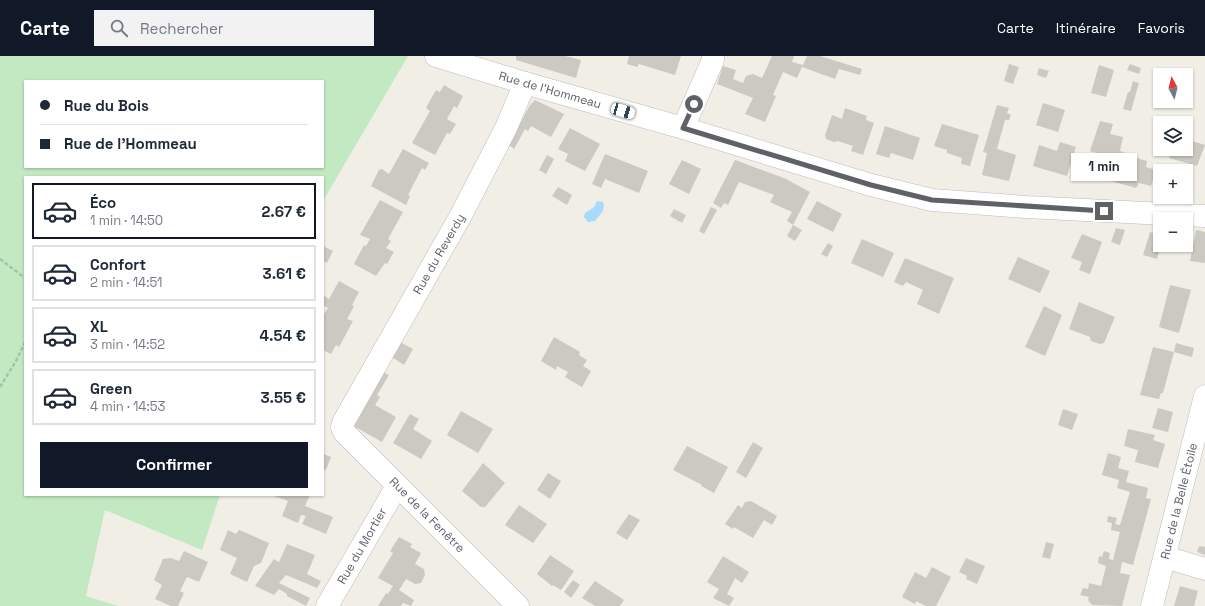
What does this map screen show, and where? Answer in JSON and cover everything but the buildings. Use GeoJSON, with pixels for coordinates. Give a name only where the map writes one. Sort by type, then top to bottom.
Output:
{"type":"FeatureCollection","features":[{"type":"Feature","properties":{"kind":"street","name":"Rue de l'Hommeau"},"geometry":{"type":"LineString","coordinates":[[436,56],[525,84],[683,128],[871,185],[932,200],[1026,207],[1205,216]]}},
{"type":"Feature","properties":{"kind":"street"},"geometry":{"type":"LineString","coordinates":[[683,128],[713,60],[713,56]]}},
{"type":"Feature","properties":{"kind":"street","name":"Rue du Reverdy"},"geometry":{"type":"LineString","coordinates":[[344,421],[460,217],[509,122],[525,84]]}},
{"type":"Feature","properties":{"kind":"street","name":"Rue de la Belle Étoile"},"geometry":{"type":"LineString","coordinates":[[1152,606],[1205,396]]}},
{"type":"Feature","properties":{"kind":"street","name":"Rue de la Fenêtre"},"geometry":{"type":"LineString","coordinates":[[344,421],[342,427],[344,432],[518,606]]}},
{"type":"Feature","properties":{"kind":"street","name":"Rue du Mortier"},"geometry":{"type":"LineString","coordinates":[[327,606],[398,486]]}},
{"type":"Feature","properties":{"kind":"street"},"geometry":{"type":"LineString","coordinates":[[1164,557],[1205,569]]}},
{"type":"Feature","properties":{"kind":"path"},"geometry":{"type":"LineString","coordinates":[[0,259],[24,277]]}},
{"type":"Feature","properties":{"kind":"path"},"geometry":{"type":"LineString","coordinates":[[0,387],[16,361],[24,344]]}},
{"type":"Feature","properties":{"kind":"green space"},"geometry":{"type":"Polygon","coordinates":[[[0,56],[408,56],[324,199],[324,176],[24,176],[24,496],[220,496],[202,550],[105,510],[86,596],[118,606],[0,606],[0,56]]]}},
{"type":"Feature","properties":{"kind":"water"},"geometry":{"type":"Polygon","coordinates":[[[597,201],[603,202],[603,211],[595,221],[588,222],[584,217],[585,213],[594,207],[597,201]]]}},
{"type":"Feature","properties":{"kind":"route"},"geometry":{"type":"LineString","coordinates":[[694,104],[683,128],[871,185],[932,200],[1104,211]]}}]}
